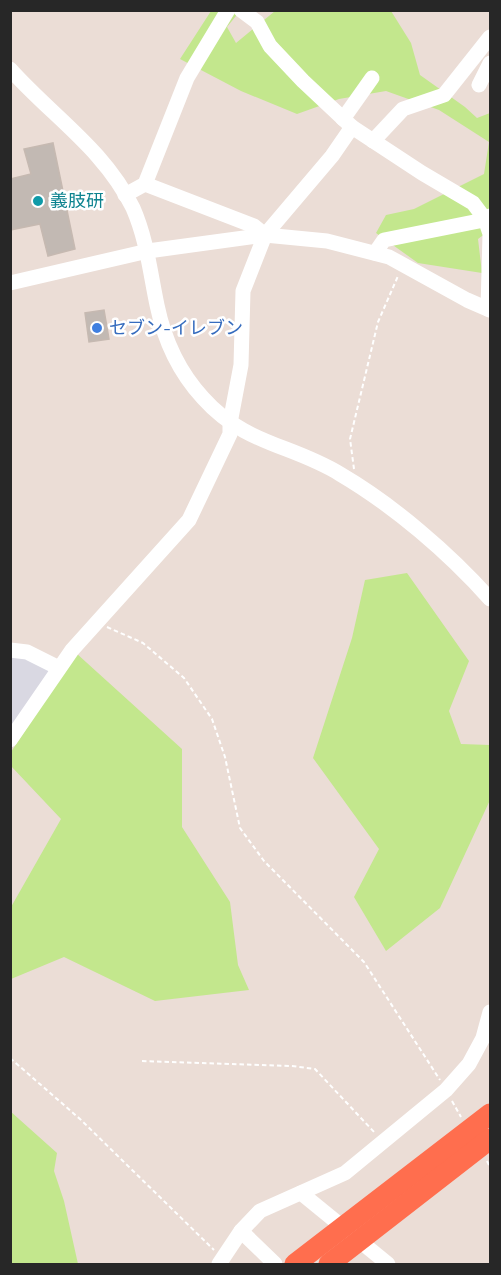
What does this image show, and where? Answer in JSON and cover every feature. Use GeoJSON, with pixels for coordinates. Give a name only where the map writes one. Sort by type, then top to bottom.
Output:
{"type":"FeatureCollection","features":[{"type":"Feature","properties":{"kind":"highway"},"geometry":{"type":"LineString","coordinates":[[296,1264],[486,1130]]}},
{"type":"Feature","properties":{"kind":"highway"},"geometry":{"type":"LineString","coordinates":[[329,1264],[486,1130]]}},
{"type":"Feature","properties":{"kind":"street"},"geometry":{"type":"LineString","coordinates":[[125,195],[145,184],[187,78],[228,10]]}},
{"type":"Feature","properties":{"kind":"street"},"geometry":{"type":"LineString","coordinates":[[10,283],[148,251],[265,235],[327,242],[389,257],[467,300],[489,309],[490,234],[488,217],[473,203],[422,173],[347,123],[270,46],[257,22],[242,10]]}},
{"type":"Feature","properties":{"kind":"street"},"geometry":{"type":"LineString","coordinates":[[373,141],[403,109],[444,95],[490,37]]}},
{"type":"Feature","properties":{"kind":"street"},"geometry":{"type":"LineString","coordinates":[[479,85],[490,63]]}},
{"type":"Feature","properties":{"kind":"street"},"geometry":{"type":"LineString","coordinates":[[10,69],[99,155],[117,180],[138,223],[148,251],[157,306],[172,351],[192,385],[210,406],[230,423],[259,440],[323,465],[350,480],[392,509],[490,598]]}},
{"type":"Feature","properties":{"kind":"street"},"geometry":{"type":"LineString","coordinates":[[10,740],[59,668],[96,623],[189,520],[230,434],[241,364],[243,291],[265,235],[325,165],[372,78]]}},
{"type":"Feature","properties":{"kind":"street"},"geometry":{"type":"LineString","coordinates":[[145,184],[254,226],[265,235]]}},
{"type":"Feature","properties":{"kind":"street"},"geometry":{"type":"LineString","coordinates":[[375,254],[384,240],[488,217]]}},
{"type":"Feature","properties":{"kind":"street"},"geometry":{"type":"LineString","coordinates":[[10,650],[27,652],[59,668]]}},
{"type":"Feature","properties":{"kind":"street"},"geometry":{"type":"LineString","coordinates":[[221,1261],[241,1231],[260,1211],[345,1173],[446,1090],[469,1064],[483,1038],[490,1012]]}},
{"type":"Feature","properties":{"kind":"street"},"geometry":{"type":"LineString","coordinates":[[301,1193],[388,1264]]}},
{"type":"Feature","properties":{"kind":"street"},"geometry":{"type":"LineString","coordinates":[[241,1231],[275,1264]]}},
{"type":"Feature","properties":{"kind":"path"},"geometry":{"type":"LineString","coordinates":[[350,480],[355,466],[350,439],[378,322],[402,265]]}},
{"type":"Feature","properties":{"kind":"path"},"geometry":{"type":"LineString","coordinates":[[96,623],[143,643],[183,678],[212,719],[225,757],[240,828],[264,861],[364,962],[446,1090]]}},
{"type":"Feature","properties":{"kind":"path"},"geometry":{"type":"LineString","coordinates":[[10,1058],[80,1119],[221,1261]]}},
{"type":"Feature","properties":{"kind":"path"},"geometry":{"type":"LineString","coordinates":[[142,1061],[292,1066],[315,1069],[382,1142]]}},
{"type":"Feature","properties":{"kind":"shaded area"},"geometry":{"type":"Polygon","coordinates":[[[11,656],[22,656],[51,671],[11,730],[11,656]]]}},
{"type":"Feature","properties":{"kind":"green space"},"geometry":{"type":"Polygon","coordinates":[[[211,11],[240,11],[227,27],[236,43],[275,11],[391,11],[411,43],[420,75],[477,118],[490,113],[490,230],[478,239],[482,273],[418,263],[376,233],[386,215],[414,209],[484,174],[489,142],[439,110],[386,91],[339,99],[297,114],[241,91],[180,59],[211,11]]]}},
{"type":"Feature","properties":{"kind":"green space"},"geometry":{"type":"Polygon","coordinates":[[[407,573],[469,661],[449,711],[461,744],[490,745],[490,800],[440,908],[386,951],[354,897],[379,849],[313,758],[352,638],[365,580],[407,573]]]}},
{"type":"Feature","properties":{"kind":"green space"},"geometry":{"type":"Polygon","coordinates":[[[76,653],[182,749],[182,827],[230,902],[238,965],[249,990],[155,1001],[64,957],[11,979],[11,907],[61,819],[11,766],[11,752],[76,653]]]}},
{"type":"Feature","properties":{"kind":"green space"},"geometry":{"type":"Polygon","coordinates":[[[10,1111],[57,1153],[54,1171],[64,1201],[78,1264],[11,1264],[10,1111]]]}},
{"type":"Feature","properties":{"kind":"building","name":"義肢研"},"geometry":{"type":"Polygon","coordinates":[[[53,143],[75,249],[48,256],[40,224],[10,230],[10,179],[31,174],[24,149],[53,143]]]}},
{"type":"Feature","properties":{"kind":"building","name":"セブン-イレブン"},"geometry":{"type":"Polygon","coordinates":[[[104,310],[109,339],[89,342],[85,313],[104,310]]]}},
{"type":"Feature","properties":{"kind":"place","name":"義肢研"},"geometry":{"type":"Point","coordinates":[38,201]}},
{"type":"Feature","properties":{"kind":"place","name":"セブン-イレブン"},"geometry":{"type":"Point","coordinates":[97,328]}}]}
